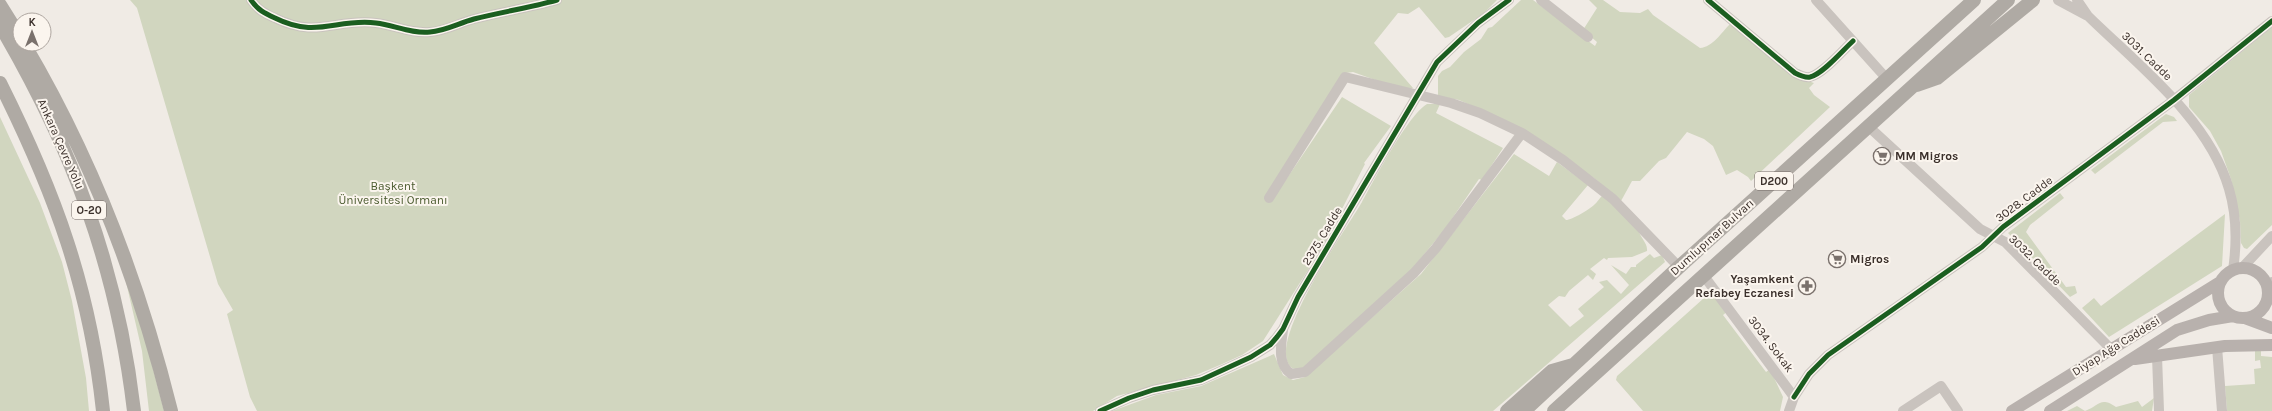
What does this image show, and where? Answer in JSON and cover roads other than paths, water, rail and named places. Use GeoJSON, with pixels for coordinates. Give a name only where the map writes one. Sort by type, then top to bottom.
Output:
{"type":"FeatureCollection","features":[{"type":"Feature","properties":{"kind":"highway","name":"Dumlupınar Bulvarı"},"geometry":{"type":"LineString","coordinates":[[1524,411],[1679,266],[1974,0]]}},
{"type":"Feature","properties":{"kind":"highway","name":"Dumlupınar Bulvarı"},"geometry":{"type":"LineString","coordinates":[[1554,411],[2008,0]]}},
{"type":"Feature","properties":{"kind":"highway","name":"Dumlupınar Bulvarı"},"geometry":{"type":"LineString","coordinates":[[1912,86],[1937,78],[2033,0]]}},
{"type":"Feature","properties":{"kind":"highway"},"geometry":{"type":"LineString","coordinates":[[0,5],[12,24]]}},
{"type":"Feature","properties":{"kind":"highway","name":"Ankara Çevre Yolu"},"geometry":{"type":"LineString","coordinates":[[0,24],[45,105],[72,163],[89,211],[106,261],[116,301],[130,373],[134,411]]}},
{"type":"Feature","properties":{"kind":"highway"},"geometry":{"type":"LineString","coordinates":[[29,52],[64,115],[102,199],[140,298],[171,411]]}},
{"type":"Feature","properties":{"kind":"highway","name":"O-20"},"geometry":{"type":"LineString","coordinates":[[0,83],[48,186],[76,266],[94,341],[103,411]]}},
{"type":"Feature","properties":{"kind":"highway"},"geometry":{"type":"LineString","coordinates":[[1507,411],[1552,371],[1575,364]]}},
{"type":"Feature","properties":{"kind":"highway"},"geometry":{"type":"LineString","coordinates":[[1567,411],[1594,382],[1600,370]]}},
{"type":"Feature","properties":{"kind":"main road","name":"Diyap Ağa Caddesi"},"geometry":{"type":"LineString","coordinates":[[2012,411],[2220,282],[2226,275],[2238,269],[2250,269],[2262,277],[2270,293],[2260,312],[2239,317],[2209,320],[2177,330],[2050,411]]}},
{"type":"Feature","properties":{"kind":"main road","name":"Diyap Ağa Caddesi"},"geometry":{"type":"LineString","coordinates":[[2220,282],[2218,289],[2220,302],[2227,313],[2272,328]]}},
{"type":"Feature","properties":{"kind":"main road"},"geometry":{"type":"LineString","coordinates":[[2130,360],[2217,347],[2272,345]]}},
{"type":"Feature","properties":{"kind":"street"},"geometry":{"type":"LineString","coordinates":[[251,0],[258,10],[288,25],[307,29],[330,28],[350,23],[376,23],[411,32],[430,32],[473,19],[557,0]]}},
{"type":"Feature","properties":{"kind":"street","name":"2375. Cadde"},"geometry":{"type":"LineString","coordinates":[[1100,411],[1129,398],[1153,390],[1201,380],[1230,368],[1270,345],[1283,329],[1298,297],[1437,62],[1478,23],[1509,0]]}},
{"type":"Feature","properties":{"kind":"street"},"geometry":{"type":"LineString","coordinates":[[1541,0],[1588,38]]}},
{"type":"Feature","properties":{"kind":"street"},"geometry":{"type":"LineString","coordinates":[[1708,0],[1789,68],[1802,76],[1809,77],[1818,74],[1853,41]]}},
{"type":"Feature","properties":{"kind":"street"},"geometry":{"type":"LineString","coordinates":[[1816,0],[1887,79]]}},
{"type":"Feature","properties":{"kind":"street","name":"3031. Cadde"},"geometry":{"type":"LineString","coordinates":[[2058,0],[2088,16]]}},
{"type":"Feature","properties":{"kind":"street","name":"3031. Cadde"},"geometry":{"type":"LineString","coordinates":[[2077,0],[2088,16],[2174,100],[2199,130],[2226,179],[2236,224],[2238,269]]}},
{"type":"Feature","properties":{"kind":"street","name":"3028. Cadde"},"geometry":{"type":"LineString","coordinates":[[1794,396],[1809,374],[1828,355],[1982,247],[1992,237],[2174,100],[2272,21]]}},
{"type":"Feature","properties":{"kind":"street"},"geometry":{"type":"LineString","coordinates":[[1269,198],[1345,77],[1451,103],[1480,113],[1522,133],[1563,160],[1613,199],[1679,266]]}},
{"type":"Feature","properties":{"kind":"street","name":"3032. Cadde"},"geometry":{"type":"LineString","coordinates":[[1869,127],[1980,229],[1992,237],[2005,242],[2111,350]]}},
{"type":"Feature","properties":{"kind":"street"},"geometry":{"type":"LineString","coordinates":[[1283,329],[1281,354],[1286,370],[1291,374],[1305,372],[1414,273],[1436,248],[1522,133]]}},
{"type":"Feature","properties":{"kind":"street"},"geometry":{"type":"LineString","coordinates":[[2238,269],[2272,236]]}},
{"type":"Feature","properties":{"kind":"street","name":"3034. Sokak"},"geometry":{"type":"LineString","coordinates":[[1704,276],[1794,396]]}},
{"type":"Feature","properties":{"kind":"street"},"geometry":{"type":"LineString","coordinates":[[2217,347],[2222,411]]}},
{"type":"Feature","properties":{"kind":"street"},"geometry":{"type":"LineString","coordinates":[[2156,356],[2159,411]]}},
{"type":"Feature","properties":{"kind":"street"},"geometry":{"type":"LineString","coordinates":[[1903,411],[1941,386],[1958,411]]}},
{"type":"Feature","properties":{"kind":"street"},"geometry":{"type":"LineString","coordinates":[[1789,411],[1794,396]]}},
{"type":"Feature","properties":{"kind":"place","name":"MM Migros"},"geometry":{"type":"Point","coordinates":[1882,156]}},
{"type":"Feature","properties":{"kind":"place","name":"Migros"},"geometry":{"type":"Point","coordinates":[1837,259]}},
{"type":"Feature","properties":{"kind":"place","name":"Yaşamkent Refabey Eczanesi"},"geometry":{"type":"Point","coordinates":[1807,286]}},
{"type":"Feature","properties":{"kind":"park label","name":"Başkent Üniversitesi Ormanı"},"geometry":{"type":"Point","coordinates":[393,193]}}]}
